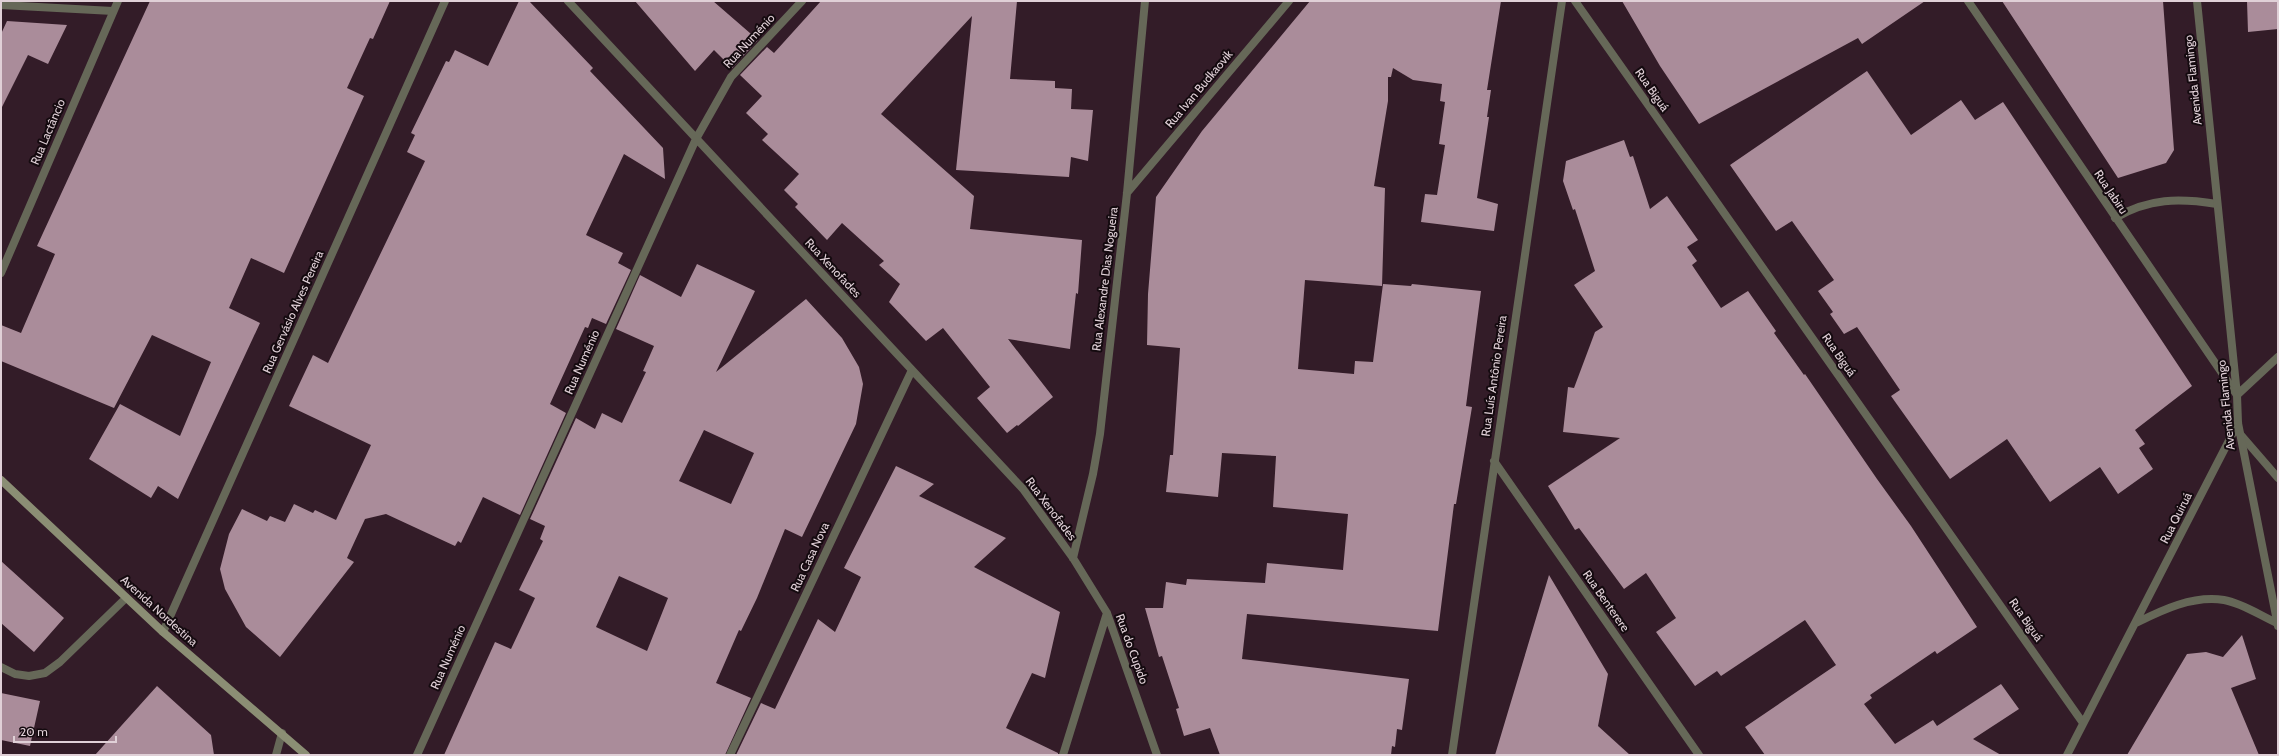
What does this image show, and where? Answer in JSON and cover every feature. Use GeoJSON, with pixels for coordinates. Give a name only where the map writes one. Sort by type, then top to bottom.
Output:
{"type":"FeatureCollection","features":[{"type":"Feature","properties":{"kind":"main road","name":"Avenida Nordestina"},"geometry":{"type":"LineString","coordinates":[[1,480],[162,632],[282,732],[306,755]]}},
{"type":"Feature","properties":{"kind":"street","name":"Rua Lactâncio"},"geometry":{"type":"LineString","coordinates":[[1,273],[118,1]]}},
{"type":"Feature","properties":{"kind":"street","name":"Rua Gervásio Alves Pereira"},"geometry":{"type":"LineString","coordinates":[[162,632],[445,1]]}},
{"type":"Feature","properties":{"kind":"street","name":"Rua Xenofades"},"geometry":{"type":"LineString","coordinates":[[568,1],[1023,488],[1073,558]]}},
{"type":"Feature","properties":{"kind":"street","name":"Rua Numénio"},"geometry":{"type":"LineString","coordinates":[[417,755],[696,139],[731,77],[802,1]]}},
{"type":"Feature","properties":{"kind":"street","name":"Rua Alexandre Dias Nogueira"},"geometry":{"type":"LineString","coordinates":[[1073,558],[1093,474],[1100,434],[1127,193],[1145,1]]}},
{"type":"Feature","properties":{"kind":"street","name":"Rua Ivan Budkaovik"},"geometry":{"type":"LineString","coordinates":[[1127,193],[1289,1]]}},
{"type":"Feature","properties":{"kind":"street","name":"Rua Luís Antônio Pereira"},"geometry":{"type":"LineString","coordinates":[[1452,755],[1562,1]]}},
{"type":"Feature","properties":{"kind":"street","name":"Rua Biguá"},"geometry":{"type":"LineString","coordinates":[[1575,1],[2083,723]]}},
{"type":"Feature","properties":{"kind":"street","name":"Rua Jabiru"},"geometry":{"type":"LineString","coordinates":[[1968,1],[2237,395]]}},
{"type":"Feature","properties":{"kind":"street","name":"Avenida Flamingo"},"geometry":{"type":"LineString","coordinates":[[2197,1],[2237,395],[2238,423],[2278,624]]}},
{"type":"Feature","properties":{"kind":"street"},"geometry":{"type":"LineString","coordinates":[[1,5],[113,11]]}},
{"type":"Feature","properties":{"kind":"street"},"geometry":{"type":"LineString","coordinates":[[2115,218],[2128,210],[2158,201],[2185,199],[2217,204]]}},
{"type":"Feature","properties":{"kind":"street"},"geometry":{"type":"LineString","coordinates":[[2237,395],[2278,357]]}},
{"type":"Feature","properties":{"kind":"street","name":"Rua Casa Nova"},"geometry":{"type":"LineString","coordinates":[[730,755],[912,370]]}},
{"type":"Feature","properties":{"kind":"street","name":"Rua Quiruá"},"geometry":{"type":"LineString","coordinates":[[2067,755],[2238,423]]}},
{"type":"Feature","properties":{"kind":"street"},"geometry":{"type":"LineString","coordinates":[[2240,434],[2278,478]]}},
{"type":"Feature","properties":{"kind":"street","name":"Rua Benterere"},"geometry":{"type":"LineString","coordinates":[[1494,461],[1699,755]]}},
{"type":"Feature","properties":{"kind":"street","name":"Rua do Cupido"},"geometry":{"type":"LineString","coordinates":[[1073,558],[1106,613],[1157,755]]}},
{"type":"Feature","properties":{"kind":"street"},"geometry":{"type":"LineString","coordinates":[[1,667],[15,674],[22,675],[45,672],[60,662],[126,598]]}},
{"type":"Feature","properties":{"kind":"street"},"geometry":{"type":"LineString","coordinates":[[2136,623],[2165,608],[2196,601],[2223,600],[2278,624]]}},
{"type":"Feature","properties":{"kind":"street"},"geometry":{"type":"LineString","coordinates":[[1063,755],[1106,613]]}},
{"type":"Feature","properties":{"kind":"street"},"geometry":{"type":"LineString","coordinates":[[276,755],[282,732]]}},
{"type":"Feature","properties":{"kind":"building"},"geometry":{"type":"Polygon","coordinates":[[[150,1],[390,1],[373,39],[370,38],[347,88],[364,96],[284,273],[251,258],[229,308],[260,323],[178,499],[158,486],[151,498],[89,459],[120,404],[180,436],[211,362],[152,335],[114,408],[1,361],[1,325],[21,333],[55,254],[37,246],[150,1]]]}},
{"type":"Feature","properties":{"kind":"building"},"geometry":{"type":"Polygon","coordinates":[[[519,1],[529,1],[593,68],[590,71],[663,148],[665,179],[624,154],[586,235],[623,253],[618,263],[631,270],[606,324],[592,318],[588,328],[585,327],[550,404],[566,413],[520,515],[483,497],[461,543],[458,541],[455,546],[386,514],[365,519],[347,558],[354,562],[280,657],[246,627],[225,589],[220,569],[229,534],[242,509],[267,521],[270,516],[285,522],[294,504],[313,513],[315,510],[336,520],[371,445],[289,406],[313,355],[328,363],[425,161],[407,152],[415,135],[411,133],[446,61],[449,62],[455,50],[488,66],[519,1]]]}},
{"type":"Feature","properties":{"kind":"building"},"geometry":{"type":"Polygon","coordinates":[[[635,1],[713,1],[758,40],[732,68],[714,50],[695,71],[635,1]]]}},
{"type":"Feature","properties":{"kind":"building"},"geometry":{"type":"Polygon","coordinates":[[[821,1],[1017,1],[1010,79],[1055,81],[1055,88],[1072,89],[1071,109],[1093,110],[1088,161],[1071,157],[1069,177],[956,170],[972,16],[881,114],[974,196],[970,229],[1082,240],[1078,294],[1076,293],[1070,349],[1008,339],[1053,397],[1018,426],[1017,425],[1007,433],[977,398],[990,387],[943,328],[926,341],[889,302],[900,284],[879,265],[884,261],[842,223],[827,240],[795,207],[798,204],[784,190],[799,174],[762,140],[768,134],[746,113],[762,96],[740,75],[767,47],[774,53],[821,1]]]}},
{"type":"Feature","properties":{"kind":"building"},"geometry":{"type":"Polygon","coordinates":[[[1310,1],[1501,1],[1487,90],[1491,90],[1487,117],[1489,117],[1477,198],[1498,204],[1494,231],[1421,222],[1425,194],[1437,195],[1445,145],[1439,144],[1445,102],[1440,101],[1442,84],[1413,80],[1393,68],[1391,77],[1388,77],[1388,101],[1374,186],[1385,188],[1382,286],[1305,280],[1298,369],[1354,374],[1355,361],[1373,362],[1383,284],[1411,286],[1412,284],[1481,291],[1466,406],[1472,407],[1456,504],[1454,504],[1438,631],[1247,614],[1242,659],[1409,679],[1402,730],[1397,729],[1395,747],[1392,746],[1391,755],[1220,755],[1210,728],[1184,736],[1176,709],[1179,708],[1162,656],[1159,657],[1145,608],[1163,608],[1166,582],[1186,585],[1187,579],[1265,583],[1267,563],[1343,570],[1348,514],[1273,507],[1276,456],[1222,453],[1218,497],[1166,492],[1170,455],[1173,455],[1180,348],[1147,345],[1148,294],[1156,197],[1202,131],[1310,1]]]}},
{"type":"Feature","properties":{"kind":"building"},"geometry":{"type":"Polygon","coordinates":[[[1622,1],[1925,1],[1862,44],[1858,38],[1699,124],[1660,66],[1622,1]]]}},
{"type":"Feature","properties":{"kind":"building"},"geometry":{"type":"Polygon","coordinates":[[[2002,1],[2163,1],[2174,150],[2166,163],[2118,178],[2002,1]]]}},
{"type":"Feature","properties":{"kind":"building"},"geometry":{"type":"Polygon","coordinates":[[[2247,1],[2278,1],[2278,29],[2248,32],[2247,1]]]}},
{"type":"Feature","properties":{"kind":"building"},"geometry":{"type":"Polygon","coordinates":[[[7,21],[67,25],[48,64],[28,55],[1,109],[1,34],[7,21]]]}},
{"type":"Feature","properties":{"kind":"building"},"geometry":{"type":"Polygon","coordinates":[[[1867,71],[1911,135],[1961,100],[1975,120],[2003,102],[2192,386],[2135,430],[2145,444],[2139,448],[2153,469],[2118,494],[2100,467],[2050,502],[2007,439],[1950,479],[1891,396],[1900,390],[1857,327],[1844,334],[1830,314],[1833,312],[1818,291],[1834,280],[1792,221],[1776,231],[1730,165],[1867,71]]]}},
{"type":"Feature","properties":{"kind":"building"},"geometry":{"type":"Polygon","coordinates":[[[1624,140],[1630,157],[1633,156],[1650,209],[1667,196],[1698,240],[1687,247],[1697,261],[1692,265],[1721,308],[1748,291],[1776,331],[1774,333],[1804,375],[1805,374],[1911,526],[1977,627],[1937,654],[1935,651],[1870,695],[1872,698],[1864,704],[1895,744],[1933,720],[1937,726],[2001,684],[2019,709],[1973,739],[2001,755],[1765,755],[1745,727],[1836,665],[1805,620],[1721,676],[1717,671],[1695,686],[1656,632],[1676,618],[1646,573],[1624,589],[1579,528],[1575,530],[1548,486],[1620,438],[1563,432],[1568,387],[1574,388],[1595,332],[1603,327],[1574,285],[1595,271],[1575,209],[1573,210],[1563,181],[1566,161],[1624,140]]]}},
{"type":"Feature","properties":{"kind":"building"},"geometry":{"type":"Polygon","coordinates":[[[697,264],[755,291],[716,372],[806,299],[842,338],[859,367],[863,384],[856,424],[802,537],[785,529],[757,598],[741,631],[739,630],[716,683],[751,698],[725,755],[444,755],[495,642],[511,649],[535,598],[519,590],[543,541],[540,539],[545,526],[530,519],[576,418],[595,429],[602,413],[622,423],[646,372],[643,371],[654,346],[616,329],[640,275],[681,297],[697,264]],[[704,430],[679,481],[731,504],[754,453],[704,430]],[[619,576],[596,627],[647,651],[668,598],[619,576]]]}},
{"type":"Feature","properties":{"kind":"building"},"geometry":{"type":"Polygon","coordinates":[[[896,466],[934,484],[919,496],[1006,538],[974,567],[1060,612],[1045,678],[1032,673],[1006,728],[1058,753],[1058,755],[736,755],[761,703],[775,709],[818,619],[835,632],[861,577],[844,568],[896,466]]]}},
{"type":"Feature","properties":{"kind":"building"},"geometry":{"type":"Polygon","coordinates":[[[1,561],[64,618],[34,652],[1,623],[1,561]]]}},
{"type":"Feature","properties":{"kind":"building"},"geometry":{"type":"Polygon","coordinates":[[[1549,575],[1608,674],[1598,726],[1630,755],[1495,755],[1549,575]]]}},
{"type":"Feature","properties":{"kind":"building"},"geometry":{"type":"Polygon","coordinates":[[[2242,635],[2256,679],[2231,688],[2259,755],[2127,755],[2187,654],[2206,652],[2223,657],[2242,635]]]}},
{"type":"Feature","properties":{"kind":"building"},"geometry":{"type":"Polygon","coordinates":[[[157,686],[211,735],[214,755],[95,755],[157,686]]]}},
{"type":"Feature","properties":{"kind":"building"},"geometry":{"type":"Polygon","coordinates":[[[1,693],[40,701],[30,746],[1,740],[1,693]]]}}]}
